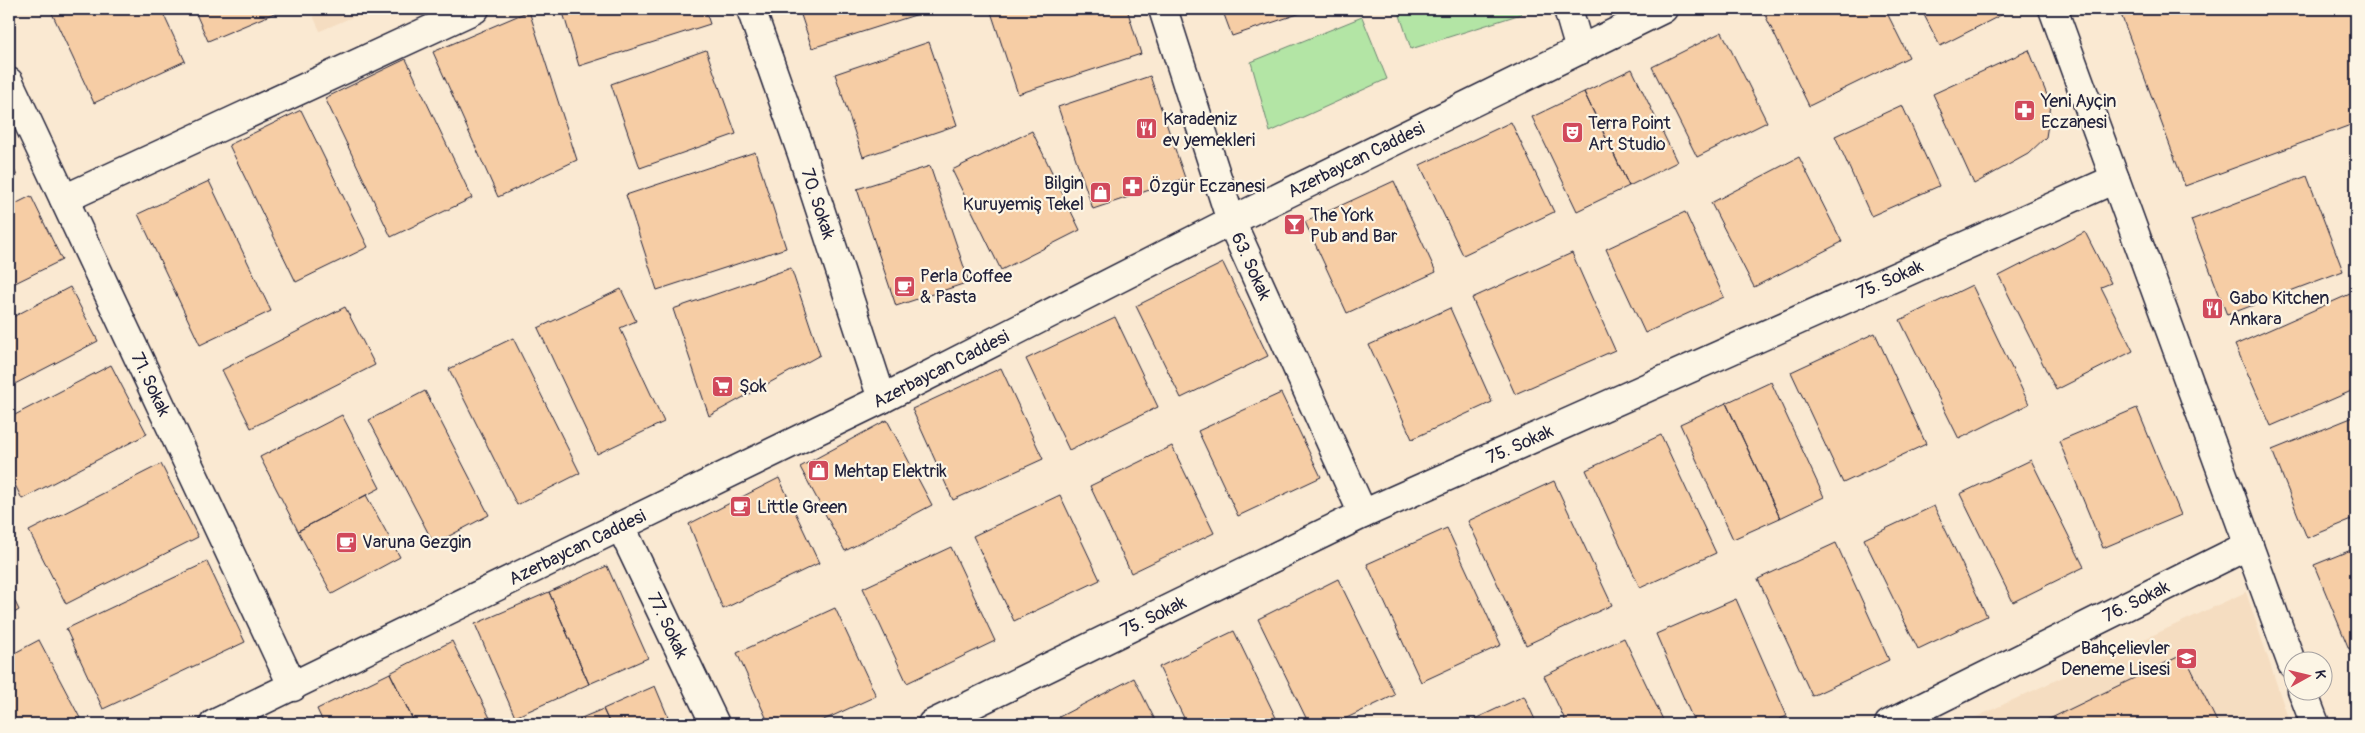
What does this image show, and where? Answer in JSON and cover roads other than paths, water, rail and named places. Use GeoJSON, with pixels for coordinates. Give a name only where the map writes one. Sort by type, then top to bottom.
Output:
{"type":"FeatureCollection","features":[{"type":"Feature","properties":{"kind":"street"},"geometry":{"type":"LineString","coordinates":[[64,199],[475,9]]}},
{"type":"Feature","properties":{"kind":"street","name":"70. Sokak"},"geometry":{"type":"LineString","coordinates":[[751,9],[801,151],[882,399]]}},
{"type":"Feature","properties":{"kind":"street","name":"63. Sokak"},"geometry":{"type":"LineString","coordinates":[[1163,9],[1231,221],[1363,514]]}},
{"type":"Feature","properties":{"kind":"street"},"geometry":{"type":"LineString","coordinates":[[1568,9],[1580,50]]}},
{"type":"Feature","properties":{"kind":"street","name":"Azerbaycan Caddesi"},"geometry":{"type":"LineString","coordinates":[[214,724],[882,399],[1231,221],[1663,9]]}},
{"type":"Feature","properties":{"kind":"street"},"geometry":{"type":"LineString","coordinates":[[2053,9],[2287,650]]}},
{"type":"Feature","properties":{"kind":"street","name":"71. Sokak"},"geometry":{"type":"LineString","coordinates":[[9,82],[293,687]]}},
{"type":"Feature","properties":{"kind":"street","name":"75. Sokak"},"geometry":{"type":"LineString","coordinates":[[932,724],[1363,514],[2115,179]]}},
{"type":"Feature","properties":{"kind":"street","name":"77. Sokak"},"geometry":{"type":"LineString","coordinates":[[621,527],[715,724]]}},
{"type":"Feature","properties":{"kind":"street","name":"76. Sokak"},"geometry":{"type":"LineString","coordinates":[[1889,724],[2249,545]]}},
{"type":"Feature","properties":{"kind":"street"},"geometry":{"type":"LineString","coordinates":[[2306,700],[2315,724]]}},
{"type":"Feature","properties":{"kind":"place","name":"Yeni Ayçin Eczanesi"},"geometry":{"type":"Point","coordinates":[2025,111]}},
{"type":"Feature","properties":{"kind":"place","name":"Karadeniz ev yemekleri"},"geometry":{"type":"Point","coordinates":[1147,129]}},
{"type":"Feature","properties":{"kind":"place","name":"Terra Point Art Studio"},"geometry":{"type":"Point","coordinates":[1572,133]}},
{"type":"Feature","properties":{"kind":"place","name":"Özgür Eczanesi"},"geometry":{"type":"Point","coordinates":[1133,186]}},
{"type":"Feature","properties":{"kind":"place","name":"Bilgin Kuruyemiş Tekel"},"geometry":{"type":"Point","coordinates":[1100,193]}},
{"type":"Feature","properties":{"kind":"place","name":"The York Pub and Bar"},"geometry":{"type":"Point","coordinates":[1294,225]}},
{"type":"Feature","properties":{"kind":"place","name":"Perla Coffee & Pasta"},"geometry":{"type":"Point","coordinates":[904,286]}},
{"type":"Feature","properties":{"kind":"place","name":"Gabo Kitchen Ankara"},"geometry":{"type":"Point","coordinates":[2213,308]}},
{"type":"Feature","properties":{"kind":"place","name":"Şok"},"geometry":{"type":"Point","coordinates":[723,386]}},
{"type":"Feature","properties":{"kind":"place","name":"Mehtap Elektrik"},"geometry":{"type":"Point","coordinates":[818,471]}},
{"type":"Feature","properties":{"kind":"place","name":"Little Green"},"geometry":{"type":"Point","coordinates":[741,507]}},
{"type":"Feature","properties":{"kind":"place","name":"Varuna Gezgin"},"geometry":{"type":"Point","coordinates":[346,542]}},
{"type":"Feature","properties":{"kind":"place","name":"Bahçelievler Deneme Lisesi"},"geometry":{"type":"Point","coordinates":[2186,658]}}]}
